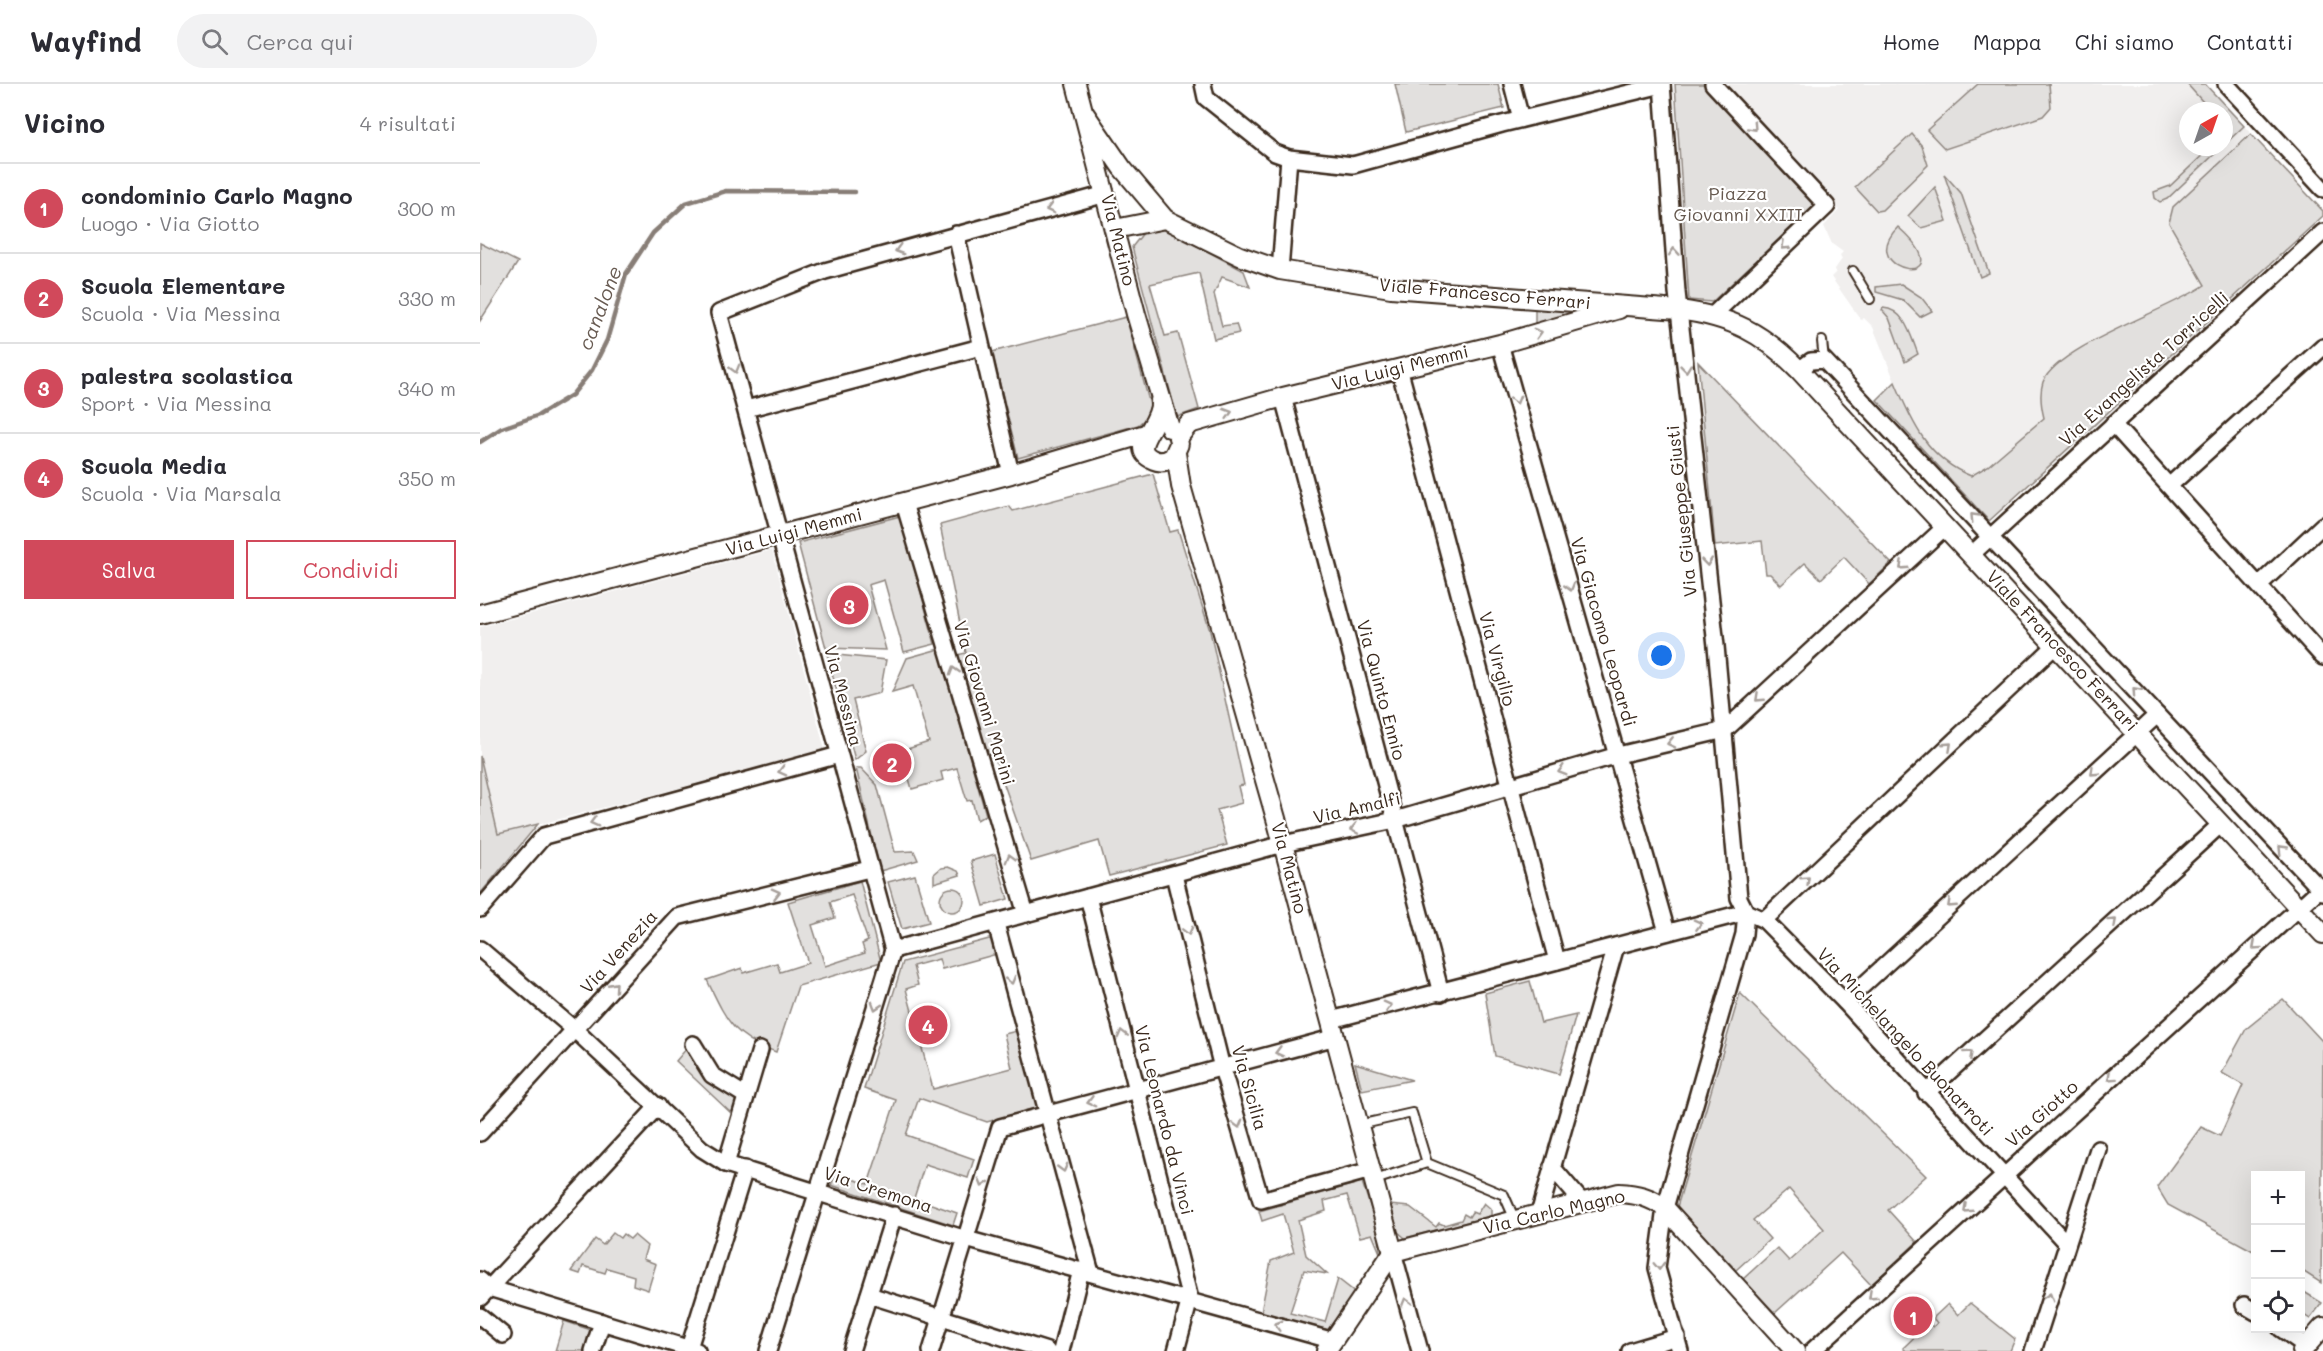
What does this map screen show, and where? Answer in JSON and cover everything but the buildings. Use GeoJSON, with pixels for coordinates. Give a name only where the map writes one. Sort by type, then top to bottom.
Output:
{"type":"FeatureCollection","features":[{"type":"Feature","properties":{"kind":"street","name":"Via Matino"},"geometry":{"type":"LineString","coordinates":[[1076,84],[1159,397],[1165,436],[1283,844],[1393,1252]]}},
{"type":"Feature","properties":{"kind":"street"},"geometry":{"type":"LineString","coordinates":[[1203,84],[1206,98],[1275,153],[1289,158],[1353,165],[1521,119],[1662,84]]}},
{"type":"Feature","properties":{"kind":"street"},"geometry":{"type":"LineString","coordinates":[[1512,84],[1521,119]]}},
{"type":"Feature","properties":{"kind":"street","name":"Via Giuseppe Giusti"},"geometry":{"type":"LineString","coordinates":[[1662,84],[1679,310],[1725,730],[1739,898],[1746,912]]}},
{"type":"Feature","properties":{"kind":"street"},"geometry":{"type":"LineString","coordinates":[[1713,84],[1827,206],[1713,315]]}},
{"type":"Feature","properties":{"kind":"street"},"geometry":{"type":"LineString","coordinates":[[2226,84],[2320,181]]}},
{"type":"Feature","properties":{"kind":"street","name":"Viale Francesco Ferrari"},"geometry":{"type":"LineString","coordinates":[[1085,114],[1122,168],[1165,219],[1240,256],[1280,270],[1391,288],[1679,310],[1713,315],[1754,331],[1798,370],[1946,526],[2323,934]]}},
{"type":"Feature","properties":{"kind":"street"},"geometry":{"type":"LineString","coordinates":[[1280,270],[1289,158]]}},
{"type":"Feature","properties":{"kind":"street"},"geometry":{"type":"LineString","coordinates":[[1011,474],[956,234],[1106,194]]}},
{"type":"Feature","properties":{"kind":"street"},"geometry":{"type":"LineString","coordinates":[[1115,229],[1165,219]]}},
{"type":"Feature","properties":{"kind":"street","name":"Via Evangelista Torricelli"},"geometry":{"type":"LineString","coordinates":[[1972,554],[2323,232]]}},
{"type":"Feature","properties":{"kind":"street","name":"Via Messina"},"geometry":{"type":"LineString","coordinates":[[893,950],[869,869],[719,312],[825,271],[956,234]]}},
{"type":"Feature","properties":{"kind":"street","name":"Via Luigi Memmi"},"geometry":{"type":"LineString","coordinates":[[480,614],[904,503],[1107,447],[1165,436],[1189,424],[1283,397],[1500,344],[1628,307]]}},
{"type":"Feature","properties":{"kind":"street","name":"Via Giacomo Leopardi"},"geometry":{"type":"LineString","coordinates":[[1500,344],[1667,932]]}},
{"type":"Feature","properties":{"kind":"street"},"geometry":{"type":"LineString","coordinates":[[746,409],[981,347]]}},
{"type":"Feature","properties":{"kind":"street"},"geometry":{"type":"LineString","coordinates":[[2169,486],[2323,347]]}},
{"type":"Feature","properties":{"kind":"street","name":"Viale Francesco Ferrari"},"geometry":{"type":"LineString","coordinates":[[1824,360],[2322,889]]}},
{"type":"Feature","properties":{"kind":"street"},"geometry":{"type":"LineString","coordinates":[[1798,370],[1811,361],[1824,360]]}},
{"type":"Feature","properties":{"kind":"street","name":"Via Virgilio"},"geometry":{"type":"LineString","coordinates":[[1399,368],[1557,960]]}},
{"type":"Feature","properties":{"kind":"street","name":"Via Quinto Ennio"},"geometry":{"type":"LineString","coordinates":[[1283,397],[1441,993]]}},
{"type":"Feature","properties":{"kind":"street"},"geometry":{"type":"LineString","coordinates":[[2114,424],[2323,657]]}},
{"type":"Feature","properties":{"kind":"street"},"geometry":{"type":"LineString","coordinates":[[1165,436],[1168,460],[1152,458],[1143,445],[1165,436]]}},
{"type":"Feature","properties":{"kind":"street","name":"Via Luigi Memmi"},"geometry":{"type":"LineString","coordinates":[[1107,447],[1152,458]]}},
{"type":"Feature","properties":{"kind":"street","name":"Via Matino"},"geometry":{"type":"LineString","coordinates":[[1152,458],[1167,468],[1181,486]]}},
{"type":"Feature","properties":{"kind":"street","name":"Via Giovanni Marini"},"geometry":{"type":"LineString","coordinates":[[904,503],[1026,914]]}},
{"type":"Feature","properties":{"kind":"street"},"geometry":{"type":"LineString","coordinates":[[2259,585],[2323,525]]}},
{"type":"Feature","properties":{"kind":"street"},"geometry":{"type":"LineString","coordinates":[[1725,730],[1946,526]]}},
{"type":"Feature","properties":{"kind":"street"},"geometry":{"type":"LineString","coordinates":[[931,1351],[1000,1127],[1222,1068],[1441,993],[1557,960],[1746,912],[1764,920],[2056,645]]}},
{"type":"Feature","properties":{"kind":"street"},"geometry":{"type":"LineString","coordinates":[[1845,1002],[2157,715]]}},
{"type":"Feature","properties":{"kind":"street","name":"Via Amalfi"},"geometry":{"type":"LineString","coordinates":[[893,950],[996,924],[1283,844],[1395,820],[1618,755],[1725,730]]}},
{"type":"Feature","properties":{"kind":"street"},"geometry":{"type":"LineString","coordinates":[[480,909],[544,836],[839,755]]}},
{"type":"Feature","properties":{"kind":"street"},"geometry":{"type":"LineString","coordinates":[[1926,1094],[2221,824]]}},
{"type":"Feature","properties":{"kind":"street","name":"Via Venezia"},"geometry":{"type":"LineString","coordinates":[[480,1133],[677,917],[869,869]]}},
{"type":"Feature","properties":{"kind":"street","name":"Via Sicilia"},"geometry":{"type":"LineString","coordinates":[[1174,875],[1222,1068],[1261,1200],[1373,1175]]}},
{"type":"Feature","properties":{"kind":"street","name":"Via Giotto"},"geometry":{"type":"LineString","coordinates":[[1812,1351],[2299,907],[2322,889]]}},
{"type":"Feature","properties":{"kind":"street","name":"Via Leonardo da Vinci"},"geometry":{"type":"LineString","coordinates":[[1088,897],[1190,1299],[1176,1351]]}},
{"type":"Feature","properties":{"kind":"street"},"geometry":{"type":"LineString","coordinates":[[1630,1351],[1678,1344],[1657,1268],[1665,1208],[1744,934],[1746,912]]}},
{"type":"Feature","properties":{"kind":"street","name":"Via Michelangelo Buonarroti"},"geometry":{"type":"LineString","coordinates":[[1764,920],[1845,1002],[1926,1094],[2066,1244]]}},
{"type":"Feature","properties":{"kind":"street"},"geometry":{"type":"LineString","coordinates":[[996,924],[1048,1114],[1086,1271],[1061,1351]]}},
{"type":"Feature","properties":{"kind":"street"},"geometry":{"type":"LineString","coordinates":[[1539,1214],[1616,946]]}},
{"type":"Feature","properties":{"kind":"street","name":"Via Cremona"},"geometry":{"type":"LineString","coordinates":[[480,949],[575,1030],[702,1149],[726,1164],[819,1191],[966,1239],[1190,1299],[1330,1346]]}},
{"type":"Feature","properties":{"kind":"street"},"geometry":{"type":"LineString","coordinates":[[768,1351],[893,950]]}},
{"type":"Feature","properties":{"kind":"street"},"geometry":{"type":"LineString","coordinates":[[693,1044],[712,1075],[746,1096]]}},
{"type":"Feature","properties":{"kind":"street"},"geometry":{"type":"LineString","coordinates":[[726,1164],[760,1050]]}},
{"type":"Feature","properties":{"kind":"street"},"geometry":{"type":"LineString","coordinates":[[658,1106],[483,1289],[602,1322],[691,1350],[745,1169]]}},
{"type":"Feature","properties":{"kind":"street"},"geometry":{"type":"LineString","coordinates":[[2032,1351],[2098,1149]]}},
{"type":"Feature","properties":{"kind":"street"},"geometry":{"type":"LineString","coordinates":[[1552,1167],[1582,1202]]}},
{"type":"Feature","properties":{"kind":"street","name":"Via Carlo Magno"},"geometry":{"type":"LineString","coordinates":[[1393,1252],[1619,1193],[1638,1194],[1653,1199],[1665,1208],[1795,1351]]}},
{"type":"Feature","properties":{"kind":"street"},"geometry":{"type":"LineString","coordinates":[[851,1351],[894,1215]]}},
{"type":"Feature","properties":{"kind":"street"},"geometry":{"type":"LineString","coordinates":[[1330,1346],[1393,1252]]}},
{"type":"Feature","properties":{"kind":"street"},"geometry":{"type":"LineString","coordinates":[[1393,1252],[1420,1351]]}},
{"type":"Feature","properties":{"kind":"street"},"geometry":{"type":"LineString","coordinates":[[869,1295],[1047,1351]]}},
{"type":"Feature","properties":{"kind":"street"},"geometry":{"type":"LineString","coordinates":[[480,1316],[503,1335]]}},
{"type":"Feature","properties":{"kind":"street"},"geometry":{"type":"LineString","coordinates":[[593,1351],[602,1322]]}},
{"type":"Feature","properties":{"kind":"street"},"geometry":{"type":"LineString","coordinates":[[2285,1333],[2304,1348],[2323,1327]]}},
{"type":"Feature","properties":{"kind":"lane"},"geometry":{"type":"LineString","coordinates":[[1853,271],[1869,299]]}},
{"type":"Feature","properties":{"kind":"lane"},"geometry":{"type":"LineString","coordinates":[[1822,341],[1824,360]]}},
{"type":"Feature","properties":{"kind":"lane"},"geometry":{"type":"LineString","coordinates":[[1359,1125],[1412,1113],[1427,1163]]}},
{"type":"Feature","properties":{"kind":"lane"},"geometry":{"type":"LineString","coordinates":[[1373,1175],[1427,1163],[1504,1195],[1515,1220]]}},
{"type":"Feature","properties":{"kind":"shaded area"},"geometry":{"type":"Polygon","coordinates":[[[1721,84],[2205,84],[2222,102],[2179,102],[2179,156],[2233,156],[2233,114],[2323,211],[2323,216],[1989,521],[1877,400],[1895,382],[1873,327],[1864,318],[1861,320],[1831,277],[1836,272],[1835,269],[1842,259],[1840,255],[1843,252],[1832,244],[1824,226],[1839,210],[1721,84]]]}},
{"type":"Feature","properties":{"kind":"shaded area"},"geometry":{"type":"Polygon","coordinates":[[[772,550],[825,750],[498,835],[480,756],[480,627],[772,550]]]}},
{"type":"Feature","properties":{"kind":"green space"},"geometry":{"type":"Polygon","coordinates":[[[1395,84],[1498,84],[1504,108],[1406,132],[1395,84]]]}},
{"type":"Feature","properties":{"kind":"green space","name":"Piazza Giovanni XXIII"},"geometry":{"type":"Polygon","coordinates":[[[1675,84],[1703,84],[1816,204],[1712,302],[1689,300],[1675,84]]]}},
{"type":"Feature","properties":{"kind":"green space"},"geometry":{"type":"Polygon","coordinates":[[[1978,84],[2049,84],[2051,107],[2043,116],[1945,149],[1927,130],[1978,84]]]}},
{"type":"Feature","properties":{"kind":"green space"},"geometry":{"type":"Polygon","coordinates":[[[2187,84],[2205,84],[2222,102],[2203,102],[2187,84]]]}},
{"type":"Feature","properties":{"kind":"green space"},"geometry":{"type":"Polygon","coordinates":[[[2233,114],[2244,126],[2233,136],[2233,114]]]}},
{"type":"Feature","properties":{"kind":"green space"},"geometry":{"type":"Polygon","coordinates":[[[1912,134],[1922,146],[1928,165],[1882,210],[1877,211],[1855,187],[1912,134]]]}},
{"type":"Feature","properties":{"kind":"green space"},"geometry":{"type":"Polygon","coordinates":[[[2251,134],[2323,211],[2323,216],[1989,521],[1877,400],[1895,382],[1923,438],[1943,460],[1971,476],[1988,466],[2044,418],[2041,400],[2042,386],[2053,369],[2091,342],[2205,285],[2169,223],[2173,207],[2227,156],[2233,156],[2233,151],[2251,134]]]}},
{"type":"Feature","properties":{"kind":"green space"},"geometry":{"type":"Polygon","coordinates":[[[2202,156],[2212,156],[2167,199],[2160,202],[2155,198],[2154,192],[2170,186],[2202,156]]]}},
{"type":"Feature","properties":{"kind":"green space"},"geometry":{"type":"Polygon","coordinates":[[[1944,174],[1961,193],[1989,273],[1980,277],[1944,174]]]}},
{"type":"Feature","properties":{"kind":"green space"},"geometry":{"type":"Polygon","coordinates":[[[1935,187],[1947,221],[1921,228],[1908,216],[1935,187]]]}},
{"type":"Feature","properties":{"kind":"green space"},"geometry":{"type":"Polygon","coordinates":[[[1898,227],[1917,247],[1922,260],[1917,267],[1907,269],[1896,265],[1888,256],[1887,243],[1898,227]]]}},
{"type":"Feature","properties":{"kind":"green space"},"geometry":{"type":"Polygon","coordinates":[[[1168,230],[1244,271],[1250,287],[1222,277],[1214,294],[1222,326],[1236,324],[1239,333],[1214,339],[1199,273],[1150,284],[1165,336],[1178,333],[1199,409],[1177,417],[1132,247],[1144,232],[1168,230]]]}},
{"type":"Feature","properties":{"kind":"green space"},"geometry":{"type":"Polygon","coordinates":[[[480,243],[518,262],[480,321],[480,243]]]}},
{"type":"Feature","properties":{"kind":"green space"},"geometry":{"type":"Polygon","coordinates":[[[1901,284],[1921,297],[1932,311],[1920,317],[1903,300],[1876,292],[1876,287],[1901,284]]]}},
{"type":"Feature","properties":{"kind":"green space"},"geometry":{"type":"Polygon","coordinates":[[[1535,307],[1572,310],[1572,314],[1535,325],[1535,307]]]}},
{"type":"Feature","properties":{"kind":"green space"},"geometry":{"type":"Polygon","coordinates":[[[1883,308],[1897,313],[1910,332],[1918,354],[1905,362],[1889,318],[1882,310],[1883,308]]]}},
{"type":"Feature","properties":{"kind":"green space"},"geometry":{"type":"Polygon","coordinates":[[[1126,317],[1150,405],[1147,417],[1138,425],[1018,458],[992,352],[1126,317]]]}},
{"type":"Feature","properties":{"kind":"green space"},"geometry":{"type":"Polygon","coordinates":[[[1698,362],[1891,563],[1869,584],[1844,557],[1821,579],[1805,563],[1781,585],[1770,574],[1766,574],[1762,541],[1715,546],[1698,362]]]}},
{"type":"Feature","properties":{"kind":"green space"},"geometry":{"type":"Polygon","coordinates":[[[1153,474],[1170,532],[1178,530],[1210,631],[1244,785],[1238,786],[1242,803],[1217,810],[1227,845],[1109,876],[1099,841],[1031,861],[993,753],[984,756],[957,655],[966,653],[940,525],[1009,506],[1013,511],[1153,474]]]}},
{"type":"Feature","properties":{"kind":"green space"},"geometry":{"type":"Polygon","coordinates":[[[900,516],[935,644],[904,652],[884,580],[868,585],[886,650],[826,648],[798,543],[900,516]]]}},
{"type":"Feature","properties":{"kind":"green space"},"geometry":{"type":"Polygon","coordinates":[[[939,649],[986,815],[977,820],[972,800],[967,801],[957,768],[941,772],[943,780],[912,789],[901,751],[929,742],[913,686],[892,692],[907,658],[939,649]]]}},
{"type":"Feature","properties":{"kind":"green space"},"geometry":{"type":"Polygon","coordinates":[[[827,654],[886,660],[880,693],[853,700],[866,751],[855,760],[827,654]]]}},
{"type":"Feature","properties":{"kind":"green space"},"geometry":{"type":"Polygon","coordinates":[[[480,756],[498,834],[538,824],[480,894],[480,756]]]}},
{"type":"Feature","properties":{"kind":"green space"},"geometry":{"type":"Polygon","coordinates":[[[856,768],[861,768],[877,785],[895,852],[914,851],[918,860],[880,871],[856,768]]]}},
{"type":"Feature","properties":{"kind":"green space"},"geometry":{"type":"Polygon","coordinates":[[[995,854],[1008,899],[984,906],[971,861],[995,854]]]}},
{"type":"Feature","properties":{"kind":"green space"},"geometry":{"type":"Polygon","coordinates":[[[948,867],[958,871],[960,875],[934,883],[934,874],[941,868],[948,867]]]}},
{"type":"Feature","properties":{"kind":"green space"},"geometry":{"type":"Polygon","coordinates":[[[915,875],[929,922],[902,929],[888,882],[915,875]]]}},
{"type":"Feature","properties":{"kind":"green space"},"geometry":{"type":"Polygon","coordinates":[[[860,881],[881,962],[798,986],[776,1052],[749,1040],[732,1025],[707,980],[742,968],[743,973],[777,963],[780,972],[808,963],[788,902],[860,881]],[[852,895],[830,902],[835,918],[812,925],[825,966],[865,953],[862,944],[868,941],[852,895]]]}},
{"type":"Feature","properties":{"kind":"green space"},"geometry":{"type":"Polygon","coordinates":[[[952,888],[957,889],[963,895],[963,905],[957,911],[952,912],[947,911],[941,905],[940,900],[941,895],[947,889],[952,888]]]}},
{"type":"Feature","properties":{"kind":"green space"},"geometry":{"type":"Polygon","coordinates":[[[993,938],[997,954],[942,969],[939,959],[913,966],[918,985],[906,989],[933,1089],[1012,1068],[1004,1034],[1017,1031],[1038,1107],[987,1122],[919,1098],[906,1135],[974,1159],[968,1178],[925,1164],[914,1198],[957,1213],[953,1225],[831,1185],[836,1174],[868,1184],[896,1100],[864,1089],[903,962],[993,938]]]}},
{"type":"Feature","properties":{"kind":"green space"},"geometry":{"type":"Polygon","coordinates":[[[1530,981],[1541,1023],[1576,1015],[1559,1074],[1495,1056],[1485,993],[1530,981]]]}},
{"type":"Feature","properties":{"kind":"green space"},"geometry":{"type":"Polygon","coordinates":[[[1740,993],[1926,1176],[1888,1210],[1917,1242],[1871,1285],[1841,1253],[1775,1313],[1743,1279],[1777,1248],[1789,1261],[1824,1229],[1789,1189],[1753,1220],[1770,1239],[1736,1270],[1677,1207],[1740,993]]]}},
{"type":"Feature","properties":{"kind":"green space"},"geometry":{"type":"Polygon","coordinates":[[[2283,999],[2323,1042],[2321,1283],[2305,1273],[2305,1171],[2251,1171],[2251,1250],[2168,1205],[2157,1187],[2201,1127],[2220,1136],[2243,1085],[2222,1073],[2246,1029],[2283,999]]]}},
{"type":"Feature","properties":{"kind":"green space"},"geometry":{"type":"Polygon","coordinates":[[[687,1048],[703,1074],[738,1100],[733,1115],[676,1061],[687,1048]]]}},
{"type":"Feature","properties":{"kind":"green space"},"geometry":{"type":"Polygon","coordinates":[[[1355,1063],[1412,1080],[1362,1090],[1355,1063]]]}},
{"type":"Feature","properties":{"kind":"green space"},"geometry":{"type":"Polygon","coordinates":[[[1362,1182],[1379,1233],[1380,1253],[1372,1234],[1360,1237],[1347,1195],[1324,1201],[1326,1211],[1298,1220],[1306,1255],[1327,1274],[1304,1270],[1290,1313],[1325,1322],[1338,1279],[1356,1293],[1328,1330],[1261,1312],[1271,1261],[1294,1252],[1283,1214],[1262,1221],[1259,1211],[1362,1182]]]}},
{"type":"Feature","properties":{"kind":"green space"},"geometry":{"type":"Polygon","coordinates":[[[1484,1203],[1491,1209],[1491,1216],[1405,1238],[1397,1231],[1390,1205],[1410,1207],[1436,1227],[1439,1223],[1444,1225],[1461,1220],[1464,1214],[1469,1217],[1472,1212],[1477,1214],[1484,1203]]]}},
{"type":"Feature","properties":{"kind":"green space"},"geometry":{"type":"Polygon","coordinates":[[[613,1233],[620,1238],[623,1234],[630,1239],[634,1235],[647,1246],[643,1259],[656,1264],[648,1290],[633,1285],[634,1276],[607,1268],[605,1273],[583,1266],[580,1274],[571,1271],[595,1239],[603,1245],[613,1233]]]}},
{"type":"Feature","properties":{"kind":"green space"},"geometry":{"type":"Polygon","coordinates":[[[2305,1292],[2322,1303],[2310,1319],[2305,1316],[2305,1292]]]}},
{"type":"Feature","properties":{"kind":"green space"},"geometry":{"type":"Polygon","coordinates":[[[1970,1303],[2015,1339],[2010,1351],[1906,1351],[1903,1348],[1929,1323],[1933,1327],[1937,1323],[1933,1318],[1948,1304],[1958,1315],[1970,1303]]]}},
{"type":"Feature","properties":{"kind":"green space"},"geometry":{"type":"Polygon","coordinates":[[[564,1321],[591,1330],[585,1351],[555,1351],[564,1321]]]}},
{"type":"Feature","properties":{"kind":"waterway","name":"canalone"},"geometry":{"type":"LineString","coordinates":[[480,442],[502,428],[539,415],[572,395],[592,370],[607,340],[626,274],[653,233],[686,203],[726,191],[855,192]]}},
{"type":"Feature","properties":{"kind":"place","name":"palestra scolastica"},"geometry":{"type":"Point","coordinates":[849,605]}},
{"type":"Feature","properties":{"kind":"place","name":"Scuola Elementare"},"geometry":{"type":"Point","coordinates":[892,763]}},
{"type":"Feature","properties":{"kind":"place","name":"Scuola Media"},"geometry":{"type":"Point","coordinates":[928,1025]}},
{"type":"Feature","properties":{"kind":"place","name":"condominio Carlo Magno"},"geometry":{"type":"Point","coordinates":[1913,1316]}}]}
